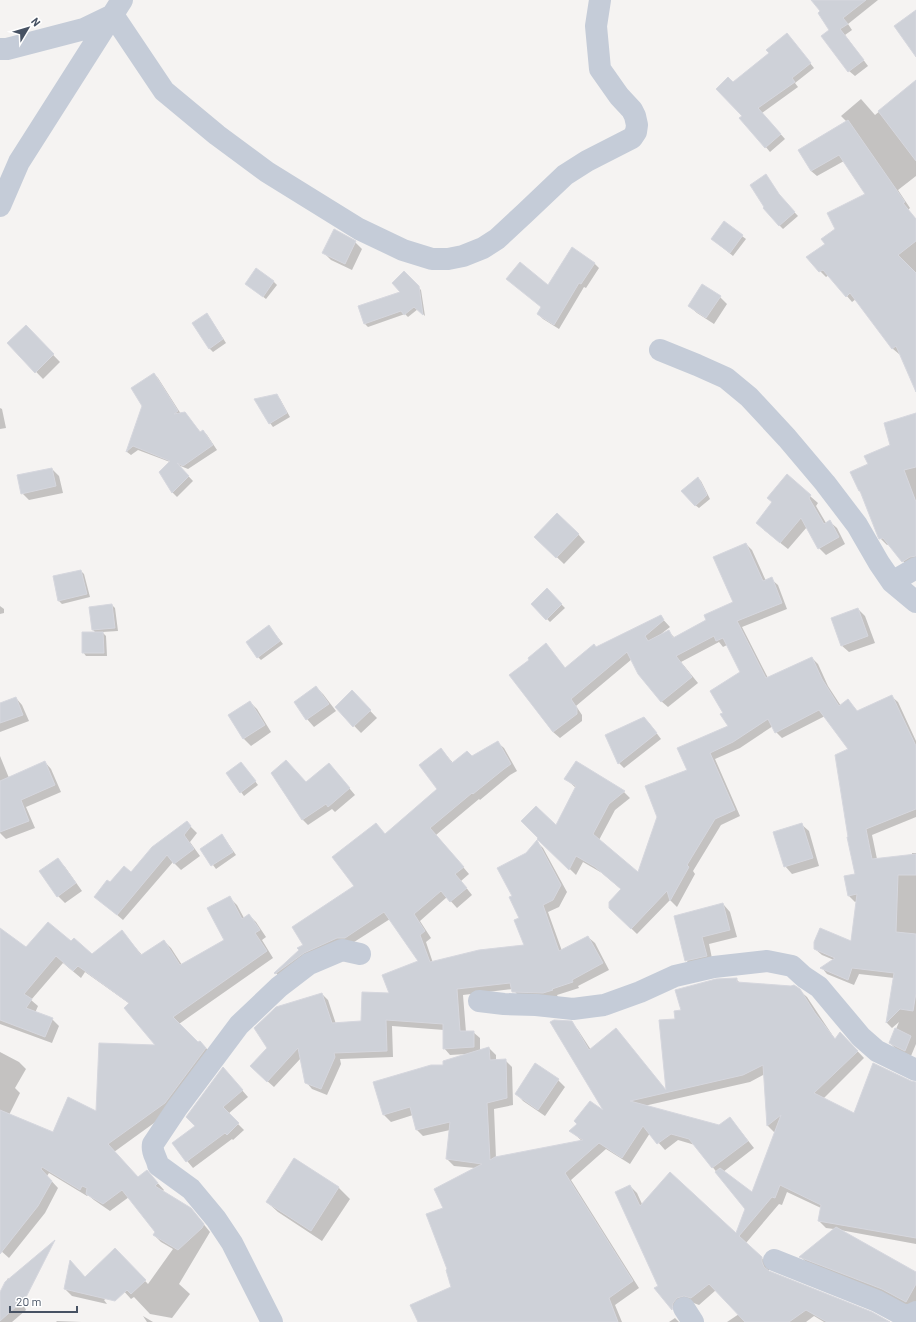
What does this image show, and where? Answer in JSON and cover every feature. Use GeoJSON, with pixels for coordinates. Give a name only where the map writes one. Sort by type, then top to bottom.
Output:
{"type":"FeatureCollection","features":[{"type":"Feature","properties":{"kind":"street"},"geometry":{"type":"LineString","coordinates":[[117,7],[164,91],[217,136],[267,172],[359,229],[403,250],[432,259],[448,259],[463,256],[483,248],[497,239],[565,175],[632,138],[637,125],[636,116],[619,96],[600,69],[596,26],[600,0]]}},
{"type":"Feature","properties":{"kind":"street"},"geometry":{"type":"LineString","coordinates":[[0,49],[6,49],[84,29],[117,7]]}},
{"type":"Feature","properties":{"kind":"street"},"geometry":{"type":"LineString","coordinates":[[0,206],[19,162],[117,7]]}},
{"type":"Feature","properties":{"kind":"street"},"geometry":{"type":"LineString","coordinates":[[660,350],[726,378],[749,397],[787,438],[825,483],[857,525],[892,582],[916,602]]}},
{"type":"Feature","properties":{"kind":"street"},"geometry":{"type":"LineString","coordinates":[[892,582],[916,568]]}},
{"type":"Feature","properties":{"kind":"street"},"geometry":{"type":"LineString","coordinates":[[272,1322],[232,1242],[216,1219],[191,1189],[158,1165],[157,1160],[153,1155],[153,1144],[177,1108],[239,1025],[279,987],[309,964],[342,950],[360,954]]}},
{"type":"Feature","properties":{"kind":"street"},"geometry":{"type":"LineString","coordinates":[[479,1001],[573,1009],[604,1005],[640,992],[675,976],[714,967],[767,961],[792,966],[804,977],[819,987],[861,1037],[877,1051],[916,1070]]}},
{"type":"Feature","properties":{"kind":"street"},"geometry":{"type":"LineString","coordinates":[[774,1260],[878,1301],[903,1315],[910,1315],[916,1312]]}},
{"type":"Feature","properties":{"kind":"building"},"geometry":{"type":"Polygon","coordinates":[[[811,0],[866,0],[843,18],[848,24],[840,29],[864,60],[848,72],[821,36],[829,30],[818,13],[820,11],[811,0]]]}},
{"type":"Feature","properties":{"kind":"building"},"geometry":{"type":"Polygon","coordinates":[[[916,10],[916,57],[894,26],[916,10]]]}},
{"type":"Feature","properties":{"kind":"building"},"geometry":{"type":"Polygon","coordinates":[[[787,33],[811,63],[792,78],[795,82],[758,108],[781,134],[765,148],[739,118],[742,116],[716,89],[728,77],[733,82],[769,53],[766,50],[787,33]]]}},
{"type":"Feature","properties":{"kind":"building"},"geometry":{"type":"Polygon","coordinates":[[[916,80],[916,161],[878,111],[916,80]]]}},
{"type":"Feature","properties":{"kind":"building"},"geometry":{"type":"Polygon","coordinates":[[[848,120],[905,202],[903,203],[916,219],[916,241],[898,255],[916,273],[916,392],[896,346],[892,349],[850,293],[846,297],[823,270],[819,272],[806,257],[825,244],[821,239],[835,229],[827,213],[865,194],[839,155],[811,171],[798,150],[848,120]]]}},
{"type":"Feature","properties":{"kind":"building"},"geometry":{"type":"Polygon","coordinates":[[[766,174],[779,194],[795,212],[779,226],[763,208],[764,207],[750,185],[766,174]]]}},
{"type":"Feature","properties":{"kind":"building"},"geometry":{"type":"Polygon","coordinates":[[[724,221],[743,235],[730,253],[711,239],[724,221]]]}},
{"type":"Feature","properties":{"kind":"building"},"geometry":{"type":"Polygon","coordinates":[[[334,229],[356,241],[345,264],[322,253],[334,229]]]}},
{"type":"Feature","properties":{"kind":"building"},"geometry":{"type":"Polygon","coordinates":[[[572,247],[595,263],[581,284],[579,283],[554,325],[537,314],[541,307],[506,279],[520,262],[548,285],[572,247]]]}},
{"type":"Feature","properties":{"kind":"building"},"geometry":{"type":"Polygon","coordinates":[[[256,268],[274,281],[263,297],[245,284],[256,268]]]}},
{"type":"Feature","properties":{"kind":"building"},"geometry":{"type":"Polygon","coordinates":[[[404,271],[419,286],[423,315],[414,307],[404,315],[401,311],[364,324],[358,306],[400,292],[392,283],[404,271]]]}},
{"type":"Feature","properties":{"kind":"building"},"geometry":{"type":"Polygon","coordinates":[[[702,284],[721,296],[706,318],[688,306],[702,284]]]}},
{"type":"Feature","properties":{"kind":"building"},"geometry":{"type":"Polygon","coordinates":[[[207,313],[223,339],[209,349],[192,323],[207,313]]]}},
{"type":"Feature","properties":{"kind":"building"},"geometry":{"type":"Polygon","coordinates":[[[26,325],[54,354],[35,373],[7,343],[26,325]]]}},
{"type":"Feature","properties":{"kind":"building"},"geometry":{"type":"Polygon","coordinates":[[[154,373],[178,411],[174,414],[185,412],[200,432],[203,430],[213,445],[183,466],[177,463],[189,476],[172,493],[159,472],[170,461],[133,446],[126,452],[142,406],[131,388],[154,373]]]}},
{"type":"Feature","properties":{"kind":"building"},"geometry":{"type":"Polygon","coordinates":[[[277,394],[287,413],[269,424],[254,399],[277,394]]]}},
{"type":"Feature","properties":{"kind":"building"},"geometry":{"type":"Polygon","coordinates":[[[916,413],[916,467],[904,470],[916,502],[916,556],[910,557],[902,562],[883,538],[879,539],[860,491],[850,472],[868,464],[864,456],[890,445],[884,423],[916,413]]]}},
{"type":"Feature","properties":{"kind":"building"},"geometry":{"type":"Polygon","coordinates":[[[52,468],[56,486],[21,494],[17,475],[52,468]]]}},
{"type":"Feature","properties":{"kind":"building"},"geometry":{"type":"Polygon","coordinates":[[[787,474],[811,495],[809,498],[824,524],[830,520],[839,537],[818,549],[801,518],[780,543],[756,523],[772,502],[767,498],[787,474]]]}},
{"type":"Feature","properties":{"kind":"building"},"geometry":{"type":"Polygon","coordinates":[[[698,477],[707,495],[695,506],[681,491],[698,477]]]}},
{"type":"Feature","properties":{"kind":"building"},"geometry":{"type":"Polygon","coordinates":[[[557,513],[579,534],[556,558],[534,537],[557,513]]]}},
{"type":"Feature","properties":{"kind":"building"},"geometry":{"type":"Polygon","coordinates":[[[746,543],[763,581],[772,577],[782,603],[737,621],[766,678],[812,657],[822,679],[839,706],[848,699],[857,711],[892,695],[916,746],[916,809],[866,829],[872,859],[916,854],[916,875],[898,875],[896,932],[916,934],[916,993],[913,1011],[900,1009],[886,1023],[894,973],[852,968],[848,980],[820,968],[835,958],[814,949],[814,942],[820,928],[851,941],[857,894],[848,896],[844,876],[855,874],[847,837],[835,755],[848,749],[819,710],[775,733],[768,719],[733,742],[710,753],[735,810],[715,819],[687,865],[689,867],[670,901],[667,891],[631,929],[609,908],[609,902],[621,889],[595,867],[576,856],[569,870],[521,821],[536,806],[556,825],[576,786],[564,779],[576,761],[625,791],[609,804],[593,834],[638,872],[657,817],[645,786],[687,770],[677,748],[728,726],[720,714],[723,713],[710,691],[740,672],[723,638],[716,641],[714,636],[676,656],[692,677],[661,702],[638,674],[627,652],[571,699],[577,708],[577,714],[553,732],[509,675],[529,660],[528,658],[546,643],[565,668],[594,644],[596,647],[661,615],[664,620],[645,636],[648,641],[669,630],[673,638],[706,620],[704,615],[733,602],[713,557],[746,543]]]}},
{"type":"Feature","properties":{"kind":"building"},"geometry":{"type":"Polygon","coordinates":[[[81,570],[87,594],[58,601],[53,576],[81,570]]]}},
{"type":"Feature","properties":{"kind":"building"},"geometry":{"type":"Polygon","coordinates":[[[547,588],[562,604],[546,620],[531,604],[547,588]]]}},
{"type":"Feature","properties":{"kind":"building"},"geometry":{"type":"Polygon","coordinates":[[[112,604],[115,628],[92,630],[89,607],[112,604]]]}},
{"type":"Feature","properties":{"kind":"building"},"geometry":{"type":"Polygon","coordinates":[[[858,608],[868,636],[841,646],[831,618],[858,608]]]}},
{"type":"Feature","properties":{"kind":"building"},"geometry":{"type":"Polygon","coordinates":[[[269,625],[280,641],[257,658],[246,642],[269,625]]]}},
{"type":"Feature","properties":{"kind":"building"},"geometry":{"type":"Polygon","coordinates":[[[82,632],[103,632],[104,653],[82,653],[82,632]]]}},
{"type":"Feature","properties":{"kind":"building"},"geometry":{"type":"Polygon","coordinates":[[[316,686],[329,704],[306,720],[294,702],[316,686]]]}},
{"type":"Feature","properties":{"kind":"building"},"geometry":{"type":"Polygon","coordinates":[[[352,690],[371,710],[353,727],[335,707],[352,690]]]}},
{"type":"Feature","properties":{"kind":"building"},"geometry":{"type":"Polygon","coordinates":[[[16,697],[23,715],[0,723],[0,703],[16,697]]]}},
{"type":"Feature","properties":{"kind":"building"},"geometry":{"type":"Polygon","coordinates":[[[250,701],[265,725],[243,739],[228,715],[250,701]]]}},
{"type":"Feature","properties":{"kind":"building"},"geometry":{"type":"Polygon","coordinates":[[[644,717],[657,733],[618,764],[605,735],[644,717]]]}},
{"type":"Feature","properties":{"kind":"building"},"geometry":{"type":"Polygon","coordinates":[[[498,741],[511,764],[473,794],[472,793],[430,828],[464,867],[455,874],[467,888],[450,902],[441,891],[414,914],[425,931],[420,935],[430,962],[479,950],[524,945],[514,920],[519,918],[509,897],[512,896],[497,868],[526,853],[537,840],[561,885],[553,900],[543,905],[559,951],[588,936],[603,963],[572,980],[573,982],[543,993],[512,992],[510,983],[457,989],[460,1031],[474,1031],[474,1047],[443,1049],[443,1024],[386,1020],[387,1051],[334,1053],[335,1057],[321,1089],[305,1083],[298,1048],[267,1082],[250,1066],[267,1048],[254,1028],[276,1007],[322,993],[332,1023],[361,1021],[362,992],[389,993],[382,975],[418,961],[384,912],[345,938],[337,938],[304,953],[275,974],[274,973],[299,950],[297,948],[303,945],[292,927],[354,886],[332,857],[376,823],[385,834],[437,789],[419,765],[441,748],[452,763],[467,751],[472,756],[498,741]]]}},
{"type":"Feature","properties":{"kind":"building"},"geometry":{"type":"Polygon","coordinates":[[[286,760],[306,782],[329,763],[350,788],[328,807],[326,804],[302,820],[271,773],[286,760]]]}},
{"type":"Feature","properties":{"kind":"building"},"geometry":{"type":"Polygon","coordinates":[[[45,761],[55,785],[21,800],[29,821],[0,832],[0,781],[45,761]]]}},
{"type":"Feature","properties":{"kind":"building"},"geometry":{"type":"Polygon","coordinates":[[[241,762],[256,781],[240,793],[226,773],[241,762]]]}},
{"type":"Feature","properties":{"kind":"building"},"geometry":{"type":"Polygon","coordinates":[[[187,821],[191,826],[184,835],[194,849],[174,864],[167,855],[117,915],[94,897],[107,880],[110,882],[124,866],[131,872],[152,847],[187,821]]]}},
{"type":"Feature","properties":{"kind":"building"},"geometry":{"type":"Polygon","coordinates":[[[802,823],[813,858],[784,867],[773,832],[802,823]]]}},
{"type":"Feature","properties":{"kind":"building"},"geometry":{"type":"Polygon","coordinates":[[[222,834],[233,852],[211,866],[200,849],[222,834]]]}},
{"type":"Feature","properties":{"kind":"building"},"geometry":{"type":"Polygon","coordinates":[[[58,858],[76,883],[57,897],[39,871],[58,858]]]}},
{"type":"Feature","properties":{"kind":"building"},"geometry":{"type":"Polygon","coordinates":[[[230,896],[242,919],[249,914],[260,930],[255,933],[267,951],[173,1017],[206,1048],[165,1103],[108,1144],[138,1177],[147,1170],[158,1183],[155,1186],[191,1208],[204,1224],[202,1228],[178,1250],[153,1235],[155,1232],[122,1190],[103,1204],[86,1194],[87,1188],[82,1186],[80,1190],[42,1167],[41,1169],[52,1181],[38,1206],[0,1254],[0,1110],[53,1132],[68,1097],[96,1111],[99,1043],[155,1045],[124,1008],[129,1003],[78,966],[73,971],[56,956],[24,994],[32,999],[26,1008],[53,1018],[45,1037],[0,1020],[0,928],[26,947],[48,922],[71,941],[74,938],[92,954],[122,930],[141,955],[164,940],[180,965],[224,940],[207,908],[230,896]]]}},
{"type":"Feature","properties":{"kind":"building"},"geometry":{"type":"Polygon","coordinates":[[[723,903],[730,930],[702,937],[707,956],[685,961],[674,916],[723,903]]]}},
{"type":"Feature","properties":{"kind":"building"},"geometry":{"type":"Polygon","coordinates":[[[737,978],[737,982],[794,985],[800,989],[815,1013],[835,1039],[840,1032],[858,1051],[814,1093],[854,1113],[873,1063],[916,1082],[916,1238],[818,1221],[821,1205],[780,1185],[775,1198],[772,1197],[739,1236],[762,1257],[764,1267],[769,1271],[872,1312],[890,1322],[827,1322],[806,1310],[789,1322],[745,1322],[709,1284],[691,1298],[684,1296],[677,1298],[673,1303],[672,1310],[654,1288],[658,1286],[615,1192],[630,1185],[640,1206],[670,1172],[736,1233],[745,1209],[715,1172],[720,1168],[752,1192],[781,1115],[767,1126],[763,1065],[743,1075],[630,1101],[719,1125],[730,1117],[748,1141],[712,1168],[689,1139],[671,1134],[657,1144],[643,1126],[622,1158],[599,1143],[565,1173],[633,1281],[609,1298],[618,1322],[418,1322],[410,1305],[451,1287],[447,1269],[426,1214],[443,1208],[434,1189],[482,1164],[446,1159],[450,1122],[416,1130],[410,1107],[383,1115],[373,1082],[431,1065],[443,1065],[443,1061],[489,1047],[490,1060],[506,1059],[507,1098],[487,1103],[490,1160],[495,1157],[583,1140],[569,1131],[577,1124],[574,1121],[590,1101],[603,1110],[550,1022],[554,1020],[572,1021],[589,1050],[616,1028],[666,1090],[659,1020],[675,1019],[674,1011],[681,1010],[675,990],[716,979],[737,978]]]}},
{"type":"Feature","properties":{"kind":"building"},"geometry":{"type":"Polygon","coordinates":[[[895,1028],[911,1036],[905,1051],[889,1043],[895,1028]]]}},
{"type":"Feature","properties":{"kind":"building"},"geometry":{"type":"Polygon","coordinates":[[[535,1063],[559,1079],[538,1110],[515,1094],[535,1063]]]}},
{"type":"Feature","properties":{"kind":"building"},"geometry":{"type":"Polygon","coordinates":[[[223,1067],[243,1090],[223,1107],[239,1123],[227,1135],[225,1133],[186,1162],[172,1143],[195,1126],[186,1117],[223,1067]]]}},
{"type":"Feature","properties":{"kind":"building"},"geometry":{"type":"Polygon","coordinates":[[[294,1158],[339,1187],[311,1231],[266,1202],[294,1158]]]}},
{"type":"Feature","properties":{"kind":"building"},"geometry":{"type":"Polygon","coordinates":[[[836,1227],[916,1272],[916,1284],[906,1302],[882,1289],[799,1257],[836,1227]]]}},
{"type":"Feature","properties":{"kind":"building"},"geometry":{"type":"Polygon","coordinates":[[[55,1240],[21,1307],[18,1305],[0,1321],[0,1292],[5,1282],[55,1240]]]}},
{"type":"Feature","properties":{"kind":"building"},"geometry":{"type":"Polygon","coordinates":[[[115,1248],[146,1280],[131,1294],[127,1290],[115,1301],[64,1289],[70,1260],[85,1277],[115,1248]]]}}]}
